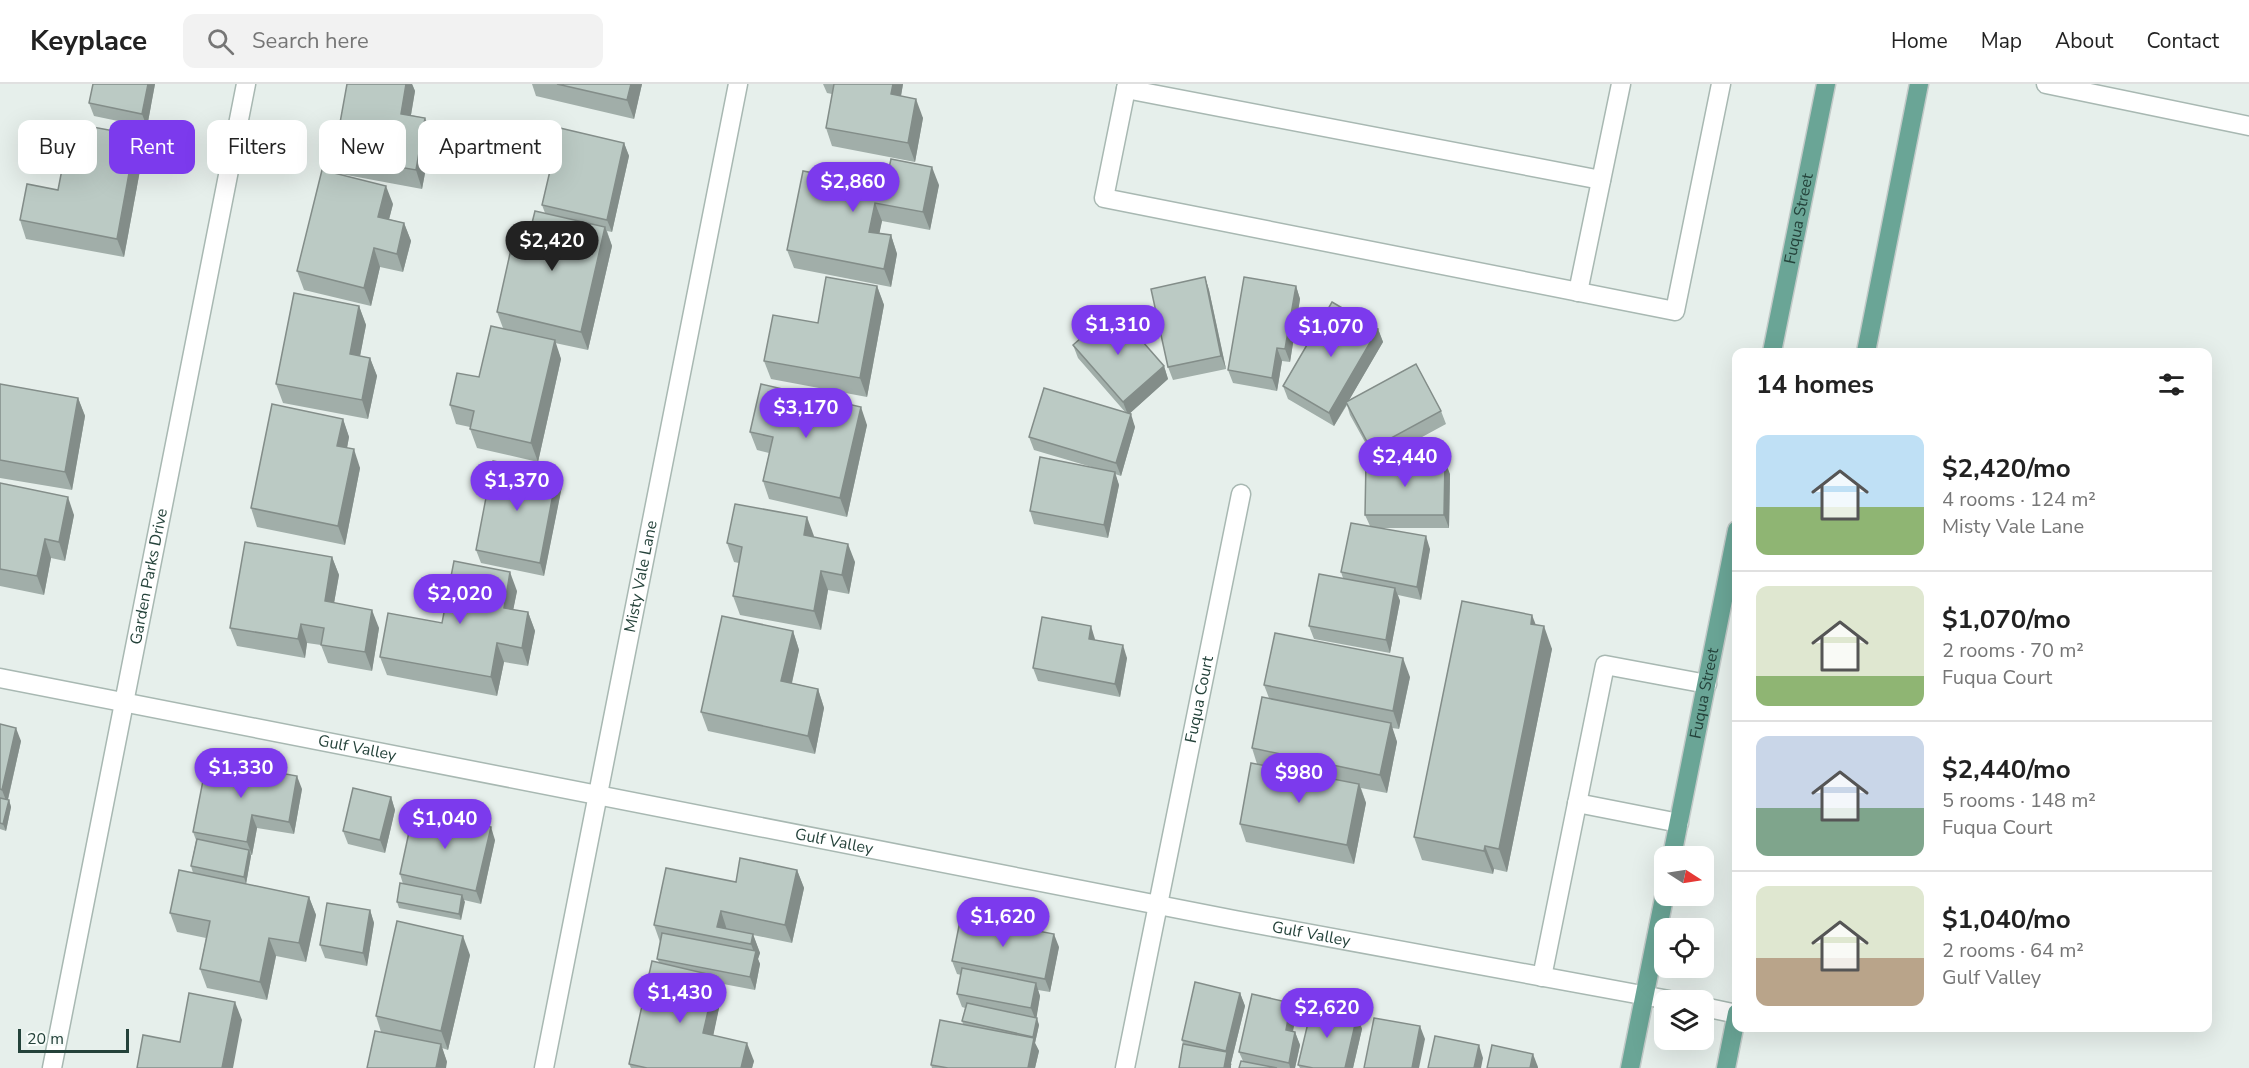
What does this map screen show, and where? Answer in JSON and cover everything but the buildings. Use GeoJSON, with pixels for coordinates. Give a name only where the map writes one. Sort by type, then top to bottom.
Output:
{"type":"FeatureCollection","features":[{"type":"Feature","properties":{"kind":"main road","name":"Fuqua Street"},"geometry":{"type":"LineString","coordinates":[[1773,348],[1826,84]]}},
{"type":"Feature","properties":{"kind":"main road"},"geometry":{"type":"LineString","coordinates":[[1867,348],[1918,84]]}},
{"type":"Feature","properties":{"kind":"main road","name":"Fuqua Street"},"geometry":{"type":"LineString","coordinates":[[1674,846],[1732,556]]}},
{"type":"Feature","properties":{"kind":"main road"},"geometry":{"type":"LineString","coordinates":[[1630,1068],[1662,906]]}},
{"type":"Feature","properties":{"kind":"main road"},"geometry":{"type":"LineString","coordinates":[[1726,1068],[1733,1032]]}},
{"type":"Feature","properties":{"kind":"street","name":"Garden Parks Drive"},"geometry":{"type":"LineString","coordinates":[[52,1068],[246,84]]}},
{"type":"Feature","properties":{"kind":"street","name":"Misty Vale Lane"},"geometry":{"type":"LineString","coordinates":[[544,1068],[738,84]]}},
{"type":"Feature","properties":{"kind":"street"},"geometry":{"type":"LineString","coordinates":[[1578,292],[1621,84]]}},
{"type":"Feature","properties":{"kind":"street"},"geometry":{"type":"LineString","coordinates":[[1601,180],[1127,87],[1104,198],[1675,311],[1721,84]]}},
{"type":"Feature","properties":{"kind":"street"},"geometry":{"type":"LineString","coordinates":[[2046,84],[2249,126]]}},
{"type":"Feature","properties":{"kind":"street","name":"Fuqua Court"},"geometry":{"type":"LineString","coordinates":[[1125,1068],[1241,494]]}},
{"type":"Feature","properties":{"kind":"street"},"geometry":{"type":"LineString","coordinates":[[1542,976],[1605,665],[1707,684]]}},
{"type":"Feature","properties":{"kind":"street","name":"Gulf Valley"},"geometry":{"type":"LineString","coordinates":[[0,678],[599,793],[1158,904],[1654,998]]}},
{"type":"Feature","properties":{"kind":"street"},"geometry":{"type":"LineString","coordinates":[[1577,803],[1679,823]]}},
{"type":"Feature","properties":{"kind":"street"},"geometry":{"type":"LineString","coordinates":[[1714,1009],[1732,1013]]}}]}
